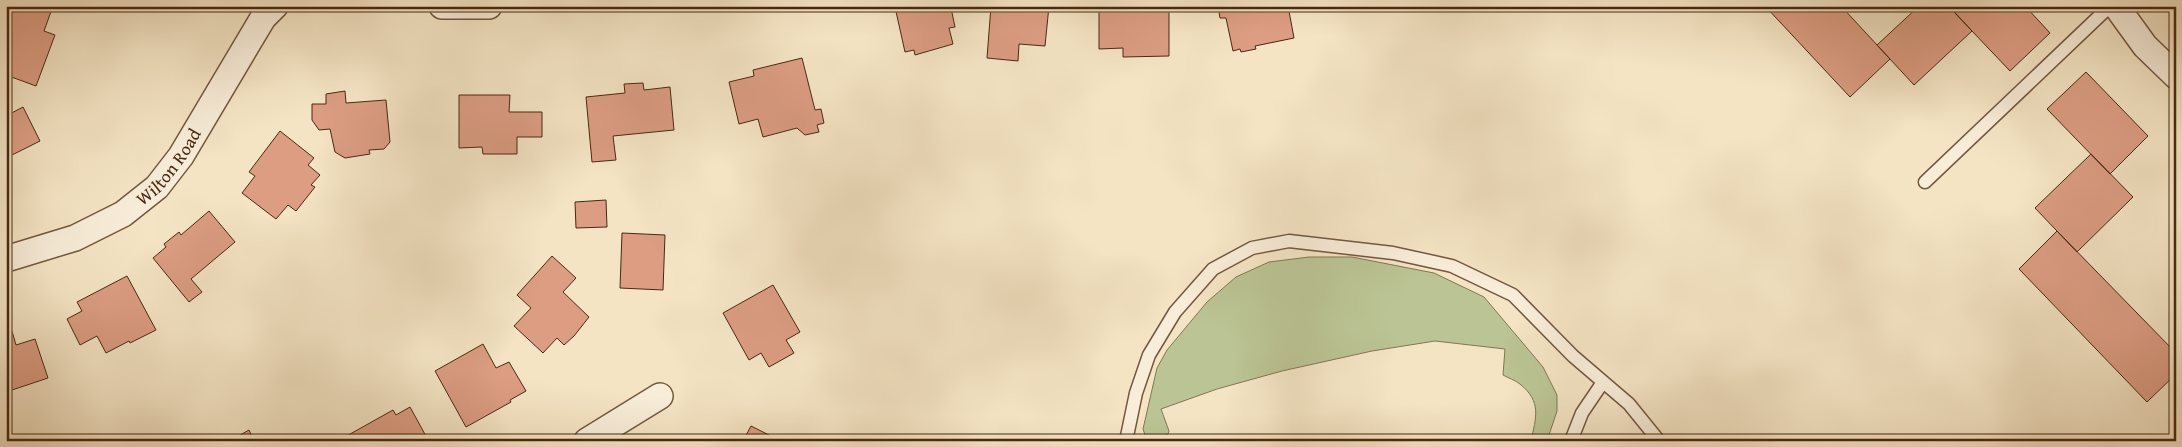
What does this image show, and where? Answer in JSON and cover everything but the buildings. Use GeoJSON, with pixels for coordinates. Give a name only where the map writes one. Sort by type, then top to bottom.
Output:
{"type":"FeatureCollection","features":[{"type":"Feature","properties":{"kind":"street","name":"Wilton Road"},"geometry":{"type":"LineString","coordinates":[[6,258],[75,238],[123,214],[157,187],[181,156],[263,18],[275,6]]}},
{"type":"Feature","properties":{"kind":"street"},"geometry":{"type":"LineString","coordinates":[[443,7],[489,6]]}},
{"type":"Feature","properties":{"kind":"street"},"geometry":{"type":"LineString","coordinates":[[2116,6],[2145,46],[2176,76]]}},
{"type":"Feature","properties":{"kind":"street"},"geometry":{"type":"LineString","coordinates":[[587,441],[660,396]]}},
{"type":"Feature","properties":{"kind":"lane"},"geometry":{"type":"LineString","coordinates":[[1925,182],[2110,6]]}},
{"type":"Feature","properties":{"kind":"lane"},"geometry":{"type":"LineString","coordinates":[[1126,441],[1136,393],[1149,355],[1175,312],[1213,268],[1252,248],[1289,241],[1393,253],[1452,266],[1513,295],[1573,356],[1640,416],[1659,441]]}},
{"type":"Feature","properties":{"kind":"lane"},"geometry":{"type":"LineString","coordinates":[[1571,441],[1582,413],[1603,382]]}},
{"type":"Feature","properties":{"kind":"green space"},"geometry":{"type":"Polygon","coordinates":[[[1309,257],[1352,257],[1434,273],[1484,297],[1543,367],[1557,395],[1557,411],[1547,441],[1531,441],[1536,410],[1532,397],[1527,391],[1516,381],[1503,375],[1505,349],[1435,341],[1372,351],[1282,371],[1217,389],[1161,409],[1169,431],[1168,434],[1154,440],[1145,435],[1143,429],[1157,368],[1167,350],[1207,302],[1236,277],[1269,262],[1309,257]]]}}]}
